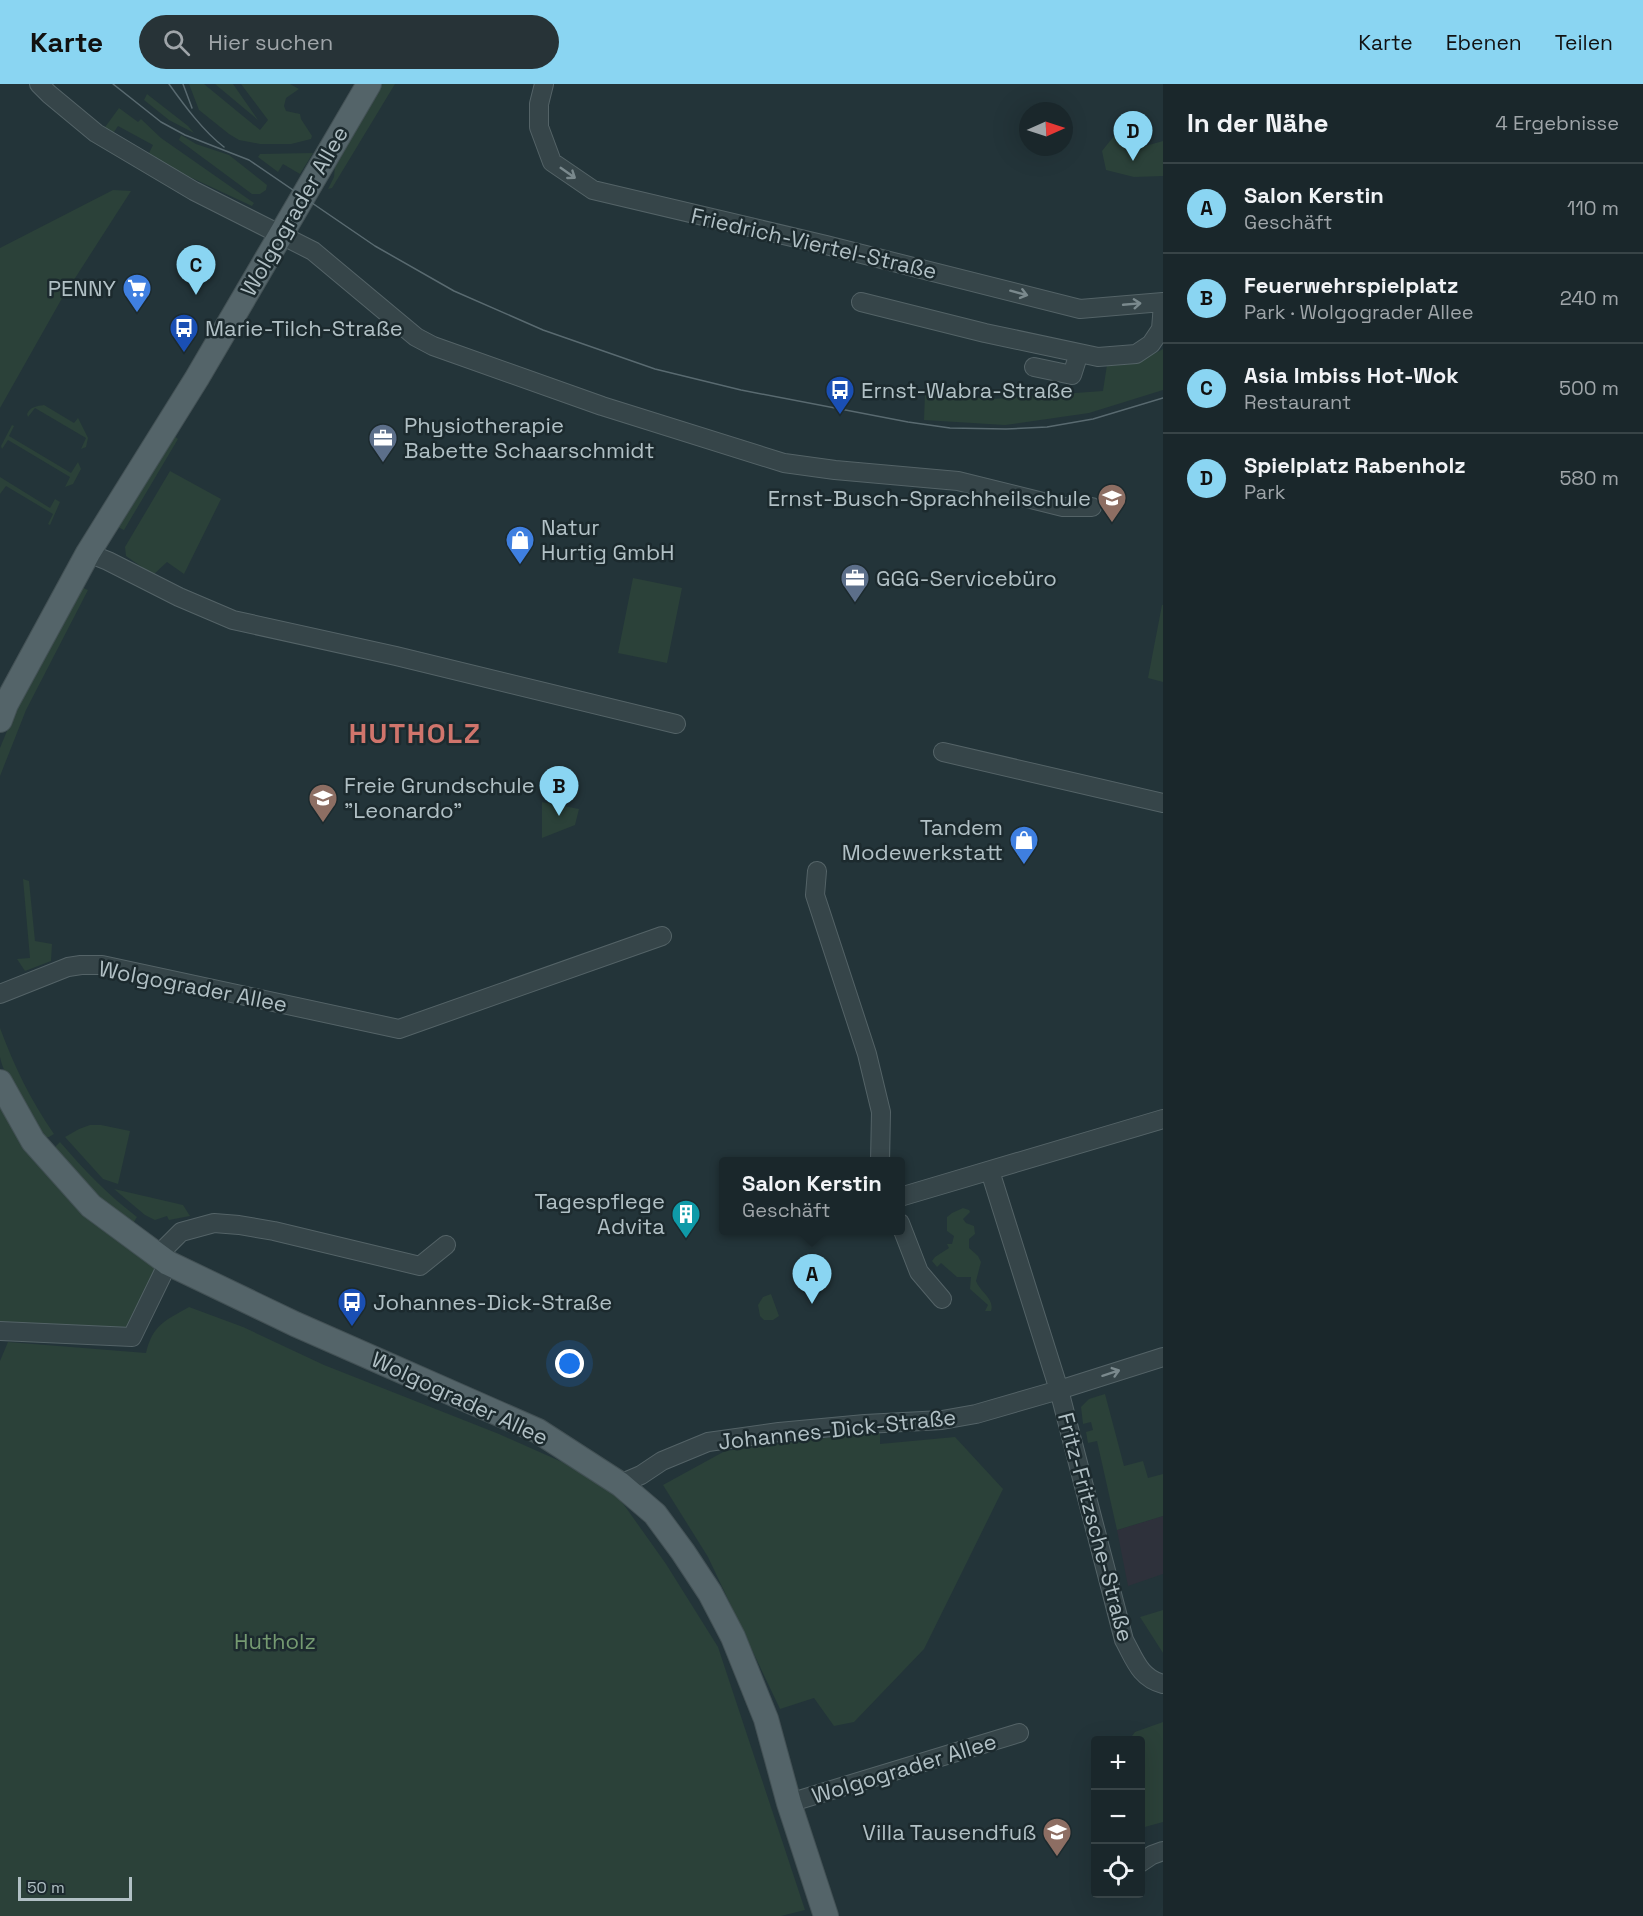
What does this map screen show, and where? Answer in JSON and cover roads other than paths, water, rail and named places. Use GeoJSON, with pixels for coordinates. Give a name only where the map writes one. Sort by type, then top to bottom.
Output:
{"type":"FeatureCollection","features":[{"type":"Feature","properties":{"kind":"main road","name":"Wolgograder Allee"},"geometry":{"type":"LineString","coordinates":[[0,720],[6,704],[88,553],[191,388],[369,84]]}},
{"type":"Feature","properties":{"kind":"main road","name":"Wolgograder Allee"},"geometry":{"type":"LineString","coordinates":[[0,1082],[33,1141],[91,1206],[163,1259],[295,1323],[538,1431],[620,1484],[655,1514],[683,1552],[733,1637],[766,1719],[789,1803],[826,1916]]}},
{"type":"Feature","properties":{"kind":"street"},"geometry":{"type":"LineString","coordinates":[[39,84],[96,133],[194,191],[313,251],[432,346],[602,406],[784,463],[958,481],[1063,507],[1092,507]]}},
{"type":"Feature","properties":{"kind":"street","name":"Friedrich-Viertel-Straße"},"geometry":{"type":"LineString","coordinates":[[544,84],[539,104],[539,127],[552,162],[593,190],[814,242],[1080,309],[1163,303],[1161,329],[1151,344],[1136,354],[1098,357],[985,333],[861,302]]}},
{"type":"Feature","properties":{"kind":"street"},"geometry":{"type":"LineString","coordinates":[[1034,367],[1072,375],[1078,353]]}},
{"type":"Feature","properties":{"kind":"street"},"geometry":{"type":"LineString","coordinates":[[88,553],[233,620],[396,656],[676,724]]}},
{"type":"Feature","properties":{"kind":"street"},"geometry":{"type":"LineString","coordinates":[[943,752],[1163,803]]}},
{"type":"Feature","properties":{"kind":"street"},"geometry":{"type":"LineString","coordinates":[[817,871],[815,895],[867,1054],[881,1112],[880,1157]]}},
{"type":"Feature","properties":{"kind":"street","name":"Wolgograder Allee"},"geometry":{"type":"LineString","coordinates":[[0,994],[68,967],[102,965],[399,1029],[662,936]]}},
{"type":"Feature","properties":{"kind":"street"},"geometry":{"type":"LineString","coordinates":[[905,1196],[1163,1119]]}},
{"type":"Feature","properties":{"kind":"street"},"geometry":{"type":"LineString","coordinates":[[990,1171],[1059,1390]]}},
{"type":"Feature","properties":{"kind":"street"},"geometry":{"type":"LineString","coordinates":[[0,1331],[132,1337],[163,1259],[181,1232],[214,1223],[274,1231],[420,1266],[446,1245]]}},
{"type":"Feature","properties":{"kind":"street"},"geometry":{"type":"LineString","coordinates":[[905,1235],[919,1272],[942,1299]]}},
{"type":"Feature","properties":{"kind":"street","name":"Johannes-Dick-Straße"},"geometry":{"type":"LineString","coordinates":[[620,1484],[641,1475],[662,1461],[708,1442],[779,1432],[942,1420],[1059,1390],[1163,1357]]}},
{"type":"Feature","properties":{"kind":"street","name":"Fritz-Fritzsche-Straße"},"geometry":{"type":"LineString","coordinates":[[1059,1390],[1124,1640],[1141,1670],[1150,1680],[1163,1684]]}},
{"type":"Feature","properties":{"kind":"street","name":"Wolgograder Allee"},"geometry":{"type":"LineString","coordinates":[[789,1803],[1019,1733]]}},
{"type":"Feature","properties":{"kind":"street"},"geometry":{"type":"LineString","coordinates":[[1145,1860],[1163,1851]]}},
{"type":"Feature","properties":{"kind":"tram line"},"geometry":{"type":"LineString","coordinates":[[113,84],[161,122],[185,135],[249,160],[375,246],[454,291],[543,330],[655,369],[741,390],[950,428],[1047,427],[1093,419],[1163,398]]}},
{"type":"Feature","properties":{"kind":"tram line"},"geometry":{"type":"LineString","coordinates":[[169,84],[201,126],[224,147]]}},
{"type":"Feature","properties":{"kind":"tram line"},"geometry":{"type":"LineString","coordinates":[[183,84],[192,108]]}},
{"type":"Feature","properties":{"kind":"place","name":"Spielplatz Rabenholz"},"geometry":{"type":"Point","coordinates":[1133,161]}},
{"type":"Feature","properties":{"kind":"place","name":"Asia Imbiss Hot-Wok"},"geometry":{"type":"Point","coordinates":[196,295]}},
{"type":"Feature","properties":{"kind":"place","name":"PENNY"},"geometry":{"type":"Point","coordinates":[137,314]}},
{"type":"Feature","properties":{"kind":"place","name":"Marie-Tilch-Straße"},"geometry":{"type":"Point","coordinates":[184,354]}},
{"type":"Feature","properties":{"kind":"place","name":"Ernst-Wabra-Straße"},"geometry":{"type":"Point","coordinates":[840,416]}},
{"type":"Feature","properties":{"kind":"place","name":"Physiotherapie Babette Schaarschmidt"},"geometry":{"type":"Point","coordinates":[383,464]}},
{"type":"Feature","properties":{"kind":"place","name":"Ernst-Busch-Sprachheilschule"},"geometry":{"type":"Point","coordinates":[1112,524]}},
{"type":"Feature","properties":{"kind":"place","name":"Natur Hurtig GmbH"},"geometry":{"type":"Point","coordinates":[520,566]}},
{"type":"Feature","properties":{"kind":"place","name":"GGG-Servicebüro"},"geometry":{"type":"Point","coordinates":[855,604]}},
{"type":"Feature","properties":{"kind":"place","name":"Feuerwehrspielplatz"},"geometry":{"type":"Point","coordinates":[559,816]}},
{"type":"Feature","properties":{"kind":"place","name":"Freie Grundschule \"Leonardo\""},"geometry":{"type":"Point","coordinates":[323,824]}},
{"type":"Feature","properties":{"kind":"place","name":"Tandem Modewerkstatt"},"geometry":{"type":"Point","coordinates":[1024,866]}},
{"type":"Feature","properties":{"kind":"place","name":"Tagespflege Advita"},"geometry":{"type":"Point","coordinates":[686,1240]}},
{"type":"Feature","properties":{"kind":"place","name":"Salon Kerstin"},"geometry":{"type":"Point","coordinates":[812,1304]}},
{"type":"Feature","properties":{"kind":"place","name":"Johannes-Dick-Straße"},"geometry":{"type":"Point","coordinates":[352,1328]}},
{"type":"Feature","properties":{"kind":"place","name":"Villa Tausendfuß"},"geometry":{"type":"Point","coordinates":[1057,1858]}},
{"type":"Feature","properties":{"kind":"district","name":"HUTHOLZ"},"geometry":{"type":"Point","coordinates":[415,733]}},
{"type":"Feature","properties":{"kind":"park label","name":"Hutholz"},"geometry":{"type":"Point","coordinates":[275,1641]}}]}
